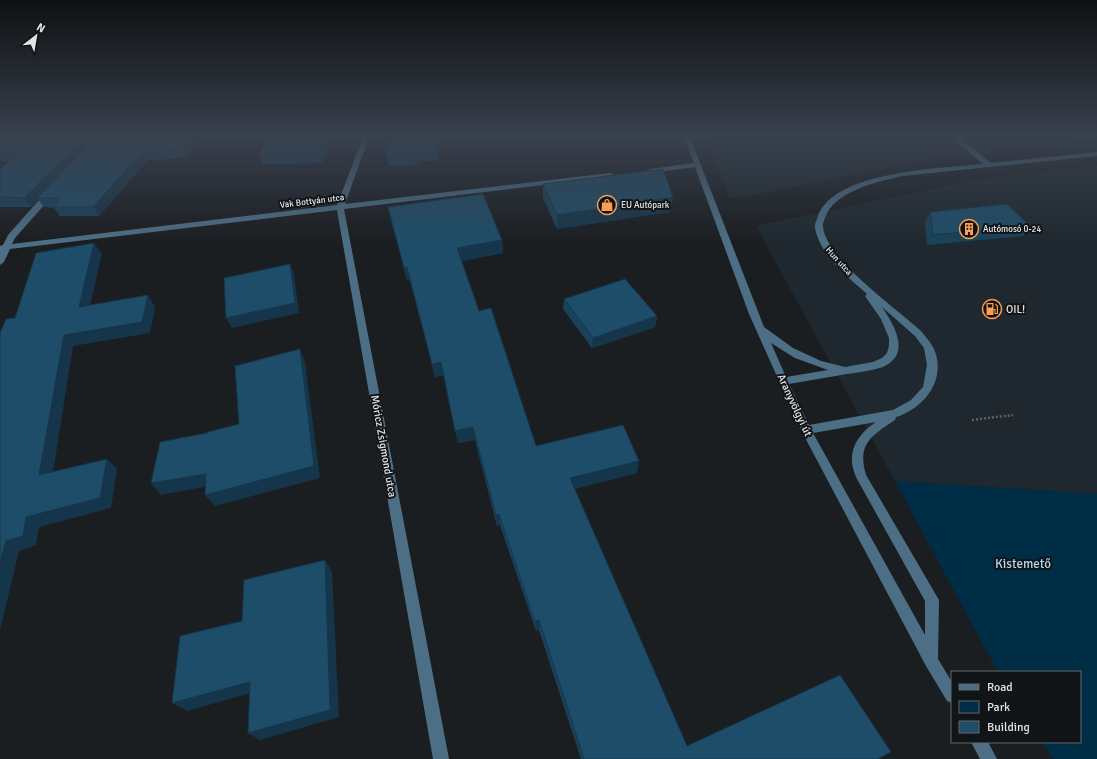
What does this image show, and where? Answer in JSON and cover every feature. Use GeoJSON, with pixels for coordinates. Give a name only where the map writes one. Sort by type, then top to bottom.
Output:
{"type":"FeatureCollection","features":[{"type":"Feature","properties":{"kind":"street"},"geometry":{"type":"LineString","coordinates":[[340,207],[353,172]]}},
{"type":"Feature","properties":{"kind":"street","name":"Aranyvölgyi út"},"geometry":{"type":"LineString","coordinates":[[701,172],[758,326],[806,430],[931,661],[951,694]]}},
{"type":"Feature","properties":{"kind":"street","name":"Hun utca"},"geometry":{"type":"LineString","coordinates":[[806,430],[897,412],[921,398],[931,382],[932,358],[928,347],[919,334],[861,285],[830,253],[822,242],[818,222],[822,212],[831,202],[842,194],[878,179],[913,172]]}},
{"type":"Feature","properties":{"kind":"street","name":"Vak Bottyán utca"},"geometry":{"type":"LineString","coordinates":[[3,248],[620,174]]}},
{"type":"Feature","properties":{"kind":"street"},"geometry":{"type":"LineString","coordinates":[[0,262],[3,248],[55,188]]}},
{"type":"Feature","properties":{"kind":"street","name":"Móricz Zsigmond utca"},"geometry":{"type":"LineString","coordinates":[[340,207],[441,759]]}},
{"type":"Feature","properties":{"kind":"street","name":"Hun utca"},"geometry":{"type":"LineString","coordinates":[[783,381],[873,366],[886,361],[891,354],[894,345],[892,333],[886,319],[861,285]]}},
{"type":"Feature","properties":{"kind":"street","name":"Hun utca"},"geometry":{"type":"LineString","coordinates":[[758,326],[788,352],[824,366],[848,370]]}},
{"type":"Feature","properties":{"kind":"street"},"geometry":{"type":"LineString","coordinates":[[897,412],[862,438],[858,445],[857,466],[861,476],[932,600],[931,661]]}},
{"type":"Feature","properties":{"kind":"street"},"geometry":{"type":"LineString","coordinates":[[980,743],[989,759]]}},
{"type":"Feature","properties":{"kind":"path"},"geometry":{"type":"LineString","coordinates":[[972,420],[1012,414]]}},
{"type":"Feature","properties":{"kind":"shaded area"},"geometry":{"type":"Polygon","coordinates":[[[720,172],[867,172],[730,199],[720,172]]]}},
{"type":"Feature","properties":{"kind":"shaded area"},"geometry":{"type":"Polygon","coordinates":[[[1040,172],[1097,172],[1097,494],[895,481],[757,228],[759,225],[982,179],[1040,172]]]}},
{"type":"Feature","properties":{"kind":"green space","name":"Kistemető"},"geometry":{"type":"Polygon","coordinates":[[[895,481],[1097,494],[1097,759],[1054,759],[1043,743],[1081,743],[1081,671],[997,671],[895,481]]]}},
{"type":"Feature","properties":{"kind":"building"},"geometry":{"type":"Polygon","coordinates":[[[0,172],[50,172],[24,198],[0,197],[0,172]]]}},
{"type":"Feature","properties":{"kind":"building"},"geometry":{"type":"Polygon","coordinates":[[[62,172],[124,172],[93,207],[53,207],[61,198],[37,198],[62,172]]]}},
{"type":"Feature","properties":{"kind":"building"},"geometry":{"type":"Polygon","coordinates":[[[636,172],[664,172],[673,197],[557,215],[543,184],[636,172]]]}},
{"type":"Feature","properties":{"kind":"building"},"geometry":{"type":"Polygon","coordinates":[[[483,194],[502,240],[457,248],[479,311],[491,308],[536,446],[623,425],[639,461],[570,478],[687,746],[840,675],[891,752],[878,759],[584,759],[539,620],[535,622],[499,514],[496,515],[473,427],[455,431],[441,362],[432,364],[407,267],[404,268],[388,207],[483,194]]]}},
{"type":"Feature","properties":{"kind":"building"},"geometry":{"type":"Polygon","coordinates":[[[1007,204],[1030,226],[933,235],[930,212],[1007,204]]]}},
{"type":"Feature","properties":{"kind":"building"},"geometry":{"type":"Polygon","coordinates":[[[94,243],[79,307],[148,295],[142,322],[64,335],[39,475],[107,459],[100,498],[26,517],[23,536],[6,541],[0,563],[0,333],[6,319],[15,318],[36,253],[94,243]]]}},
{"type":"Feature","properties":{"kind":"building"},"geometry":{"type":"Polygon","coordinates":[[[290,264],[295,303],[226,318],[224,278],[290,264]]]}},
{"type":"Feature","properties":{"kind":"building"},"geometry":{"type":"Polygon","coordinates":[[[625,279],[657,316],[593,338],[564,299],[625,279]]]}},
{"type":"Feature","properties":{"kind":"building"},"geometry":{"type":"Polygon","coordinates":[[[300,349],[314,466],[205,495],[206,474],[151,483],[160,442],[207,433],[239,424],[235,366],[300,349]]]}},
{"type":"Feature","properties":{"kind":"building"},"geometry":{"type":"Polygon","coordinates":[[[325,560],[330,710],[248,733],[250,682],[172,703],[180,636],[242,621],[244,580],[325,560]]]}},
{"type":"Feature","properties":{"kind":"place","name":"EU Autópark"},"geometry":{"type":"Point","coordinates":[607,205]}},
{"type":"Feature","properties":{"kind":"place","name":"Autómosó 0-24"},"geometry":{"type":"Point","coordinates":[969,229]}},
{"type":"Feature","properties":{"kind":"place","name":"OIL!"},"geometry":{"type":"Point","coordinates":[992,309]}}]}
